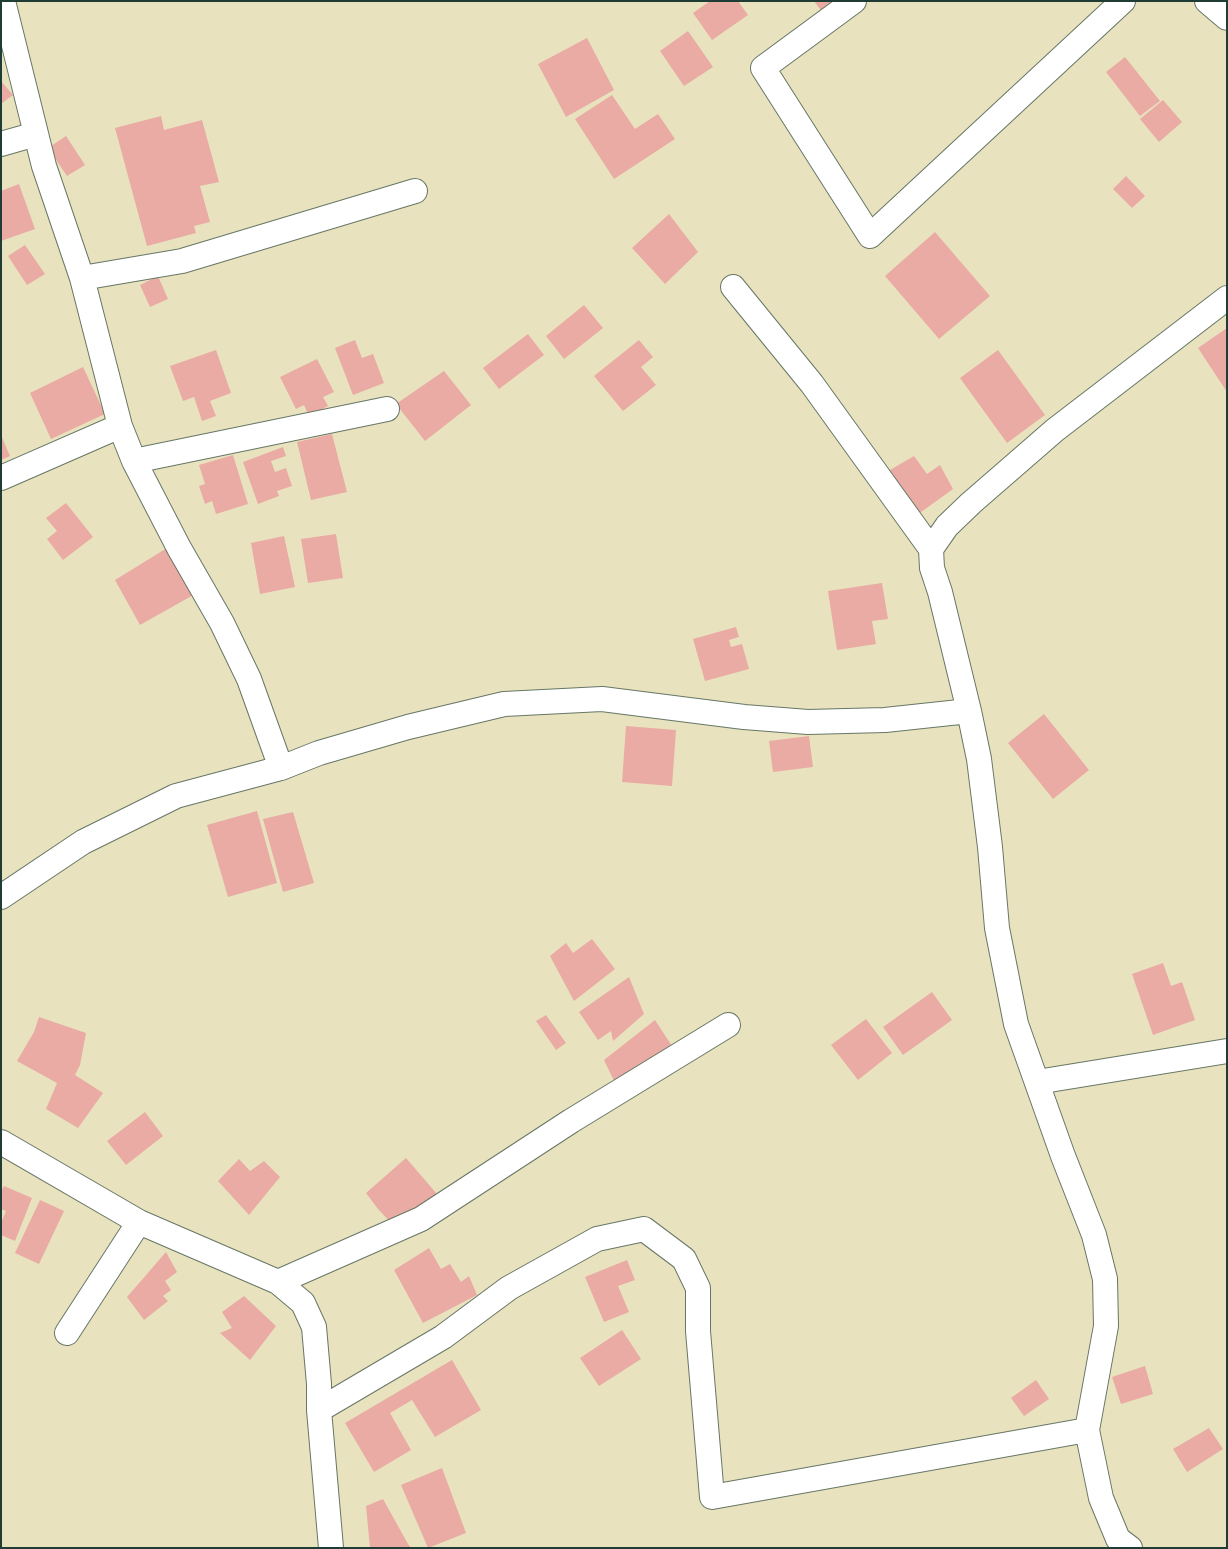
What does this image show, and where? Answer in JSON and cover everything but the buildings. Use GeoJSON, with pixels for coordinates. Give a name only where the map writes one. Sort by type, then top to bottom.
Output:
{"type":"FeatureCollection","features":[{"type":"Feature","properties":{"kind":"street"},"geometry":{"type":"LineString","coordinates":[[854,1],[763,68],[870,236],[1123,1]]}},
{"type":"Feature","properties":{"kind":"street"},"geometry":{"type":"LineString","coordinates":[[1207,1],[1227,18]]}},
{"type":"Feature","properties":{"kind":"street"},"geometry":{"type":"LineString","coordinates":[[4,13],[44,166],[82,278],[120,426],[134,461],[179,548],[222,624],[249,679],[282,768]]}},
{"type":"Feature","properties":{"kind":"street"},"geometry":{"type":"LineString","coordinates":[[1,144],[36,134]]}},
{"type":"Feature","properties":{"kind":"street"},"geometry":{"type":"LineString","coordinates":[[82,278],[182,261],[416,192]]}},
{"type":"Feature","properties":{"kind":"street"},"geometry":{"type":"LineString","coordinates":[[733,287],[812,384],[931,549],[932,568],[940,592],[979,759],[990,846],[997,928],[1016,1024],[1094,1236],[1105,1279],[1106,1326],[1087,1430],[1100,1498],[1122,1545]]}},
{"type":"Feature","properties":{"kind":"street"},"geometry":{"type":"LineString","coordinates":[[931,549],[947,526],[1055,430],[1227,298]]}},
{"type":"Feature","properties":{"kind":"street"},"geometry":{"type":"LineString","coordinates":[[134,461],[387,409]]}},
{"type":"Feature","properties":{"kind":"street"},"geometry":{"type":"LineString","coordinates":[[1,478],[120,426]]}},
{"type":"Feature","properties":{"kind":"street"},"geometry":{"type":"LineString","coordinates":[[1,897],[83,842],[176,796],[282,768],[319,753],[408,727],[504,704],[602,699],[744,717],[808,722],[885,720],[969,711]]}},
{"type":"Feature","properties":{"kind":"street"},"geometry":{"type":"LineString","coordinates":[[278,1282],[421,1219],[571,1121],[728,1025]]}},
{"type":"Feature","properties":{"kind":"street"},"geometry":{"type":"LineString","coordinates":[[1036,1082],[1227,1051]]}},
{"type":"Feature","properties":{"kind":"street"},"geometry":{"type":"LineString","coordinates":[[1,1142],[139,1222],[278,1282],[304,1303],[314,1327],[331,1548]]}},
{"type":"Feature","properties":{"kind":"street"},"geometry":{"type":"LineString","coordinates":[[67,1333],[139,1222]]}},
{"type":"Feature","properties":{"kind":"street"},"geometry":{"type":"LineString","coordinates":[[320,1410],[444,1338],[509,1288],[597,1239],[644,1229],[684,1259],[698,1288],[698,1331],[712,1497],[1087,1430]]}}]}
